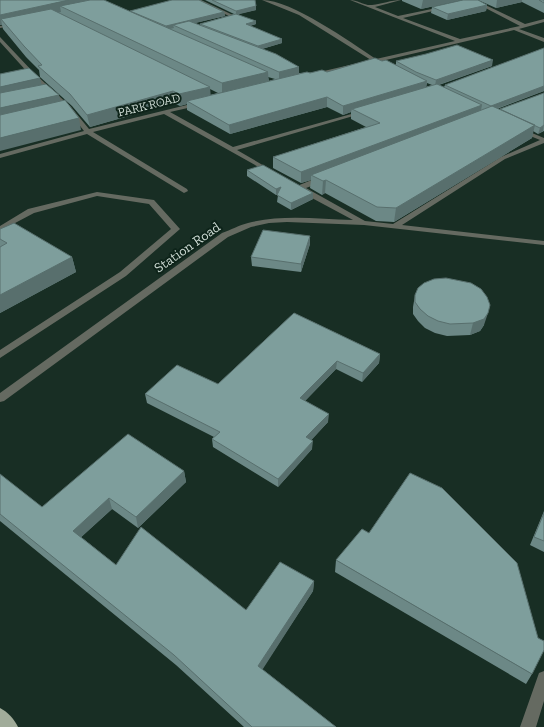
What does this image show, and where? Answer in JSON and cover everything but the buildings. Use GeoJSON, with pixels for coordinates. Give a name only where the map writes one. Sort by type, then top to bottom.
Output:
{"type":"FeatureCollection","features":[{"type":"Feature","properties":{"kind":"main road"},"geometry":{"type":"LineString","coordinates":[[0,716],[10,727]]}},
{"type":"Feature","properties":{"kind":"street"},"geometry":{"type":"LineString","coordinates":[[197,0],[233,16],[220,21]]}},
{"type":"Feature","properties":{"kind":"street"},"geometry":{"type":"LineString","coordinates":[[264,0],[301,14],[374,60],[388,67]]}},
{"type":"Feature","properties":{"kind":"street"},"geometry":{"type":"LineString","coordinates":[[352,0],[460,40]]}},
{"type":"Feature","properties":{"kind":"street"},"geometry":{"type":"LineString","coordinates":[[369,6],[399,0]]}},
{"type":"Feature","properties":{"kind":"street"},"geometry":{"type":"LineString","coordinates":[[465,2],[473,0],[525,26]]}},
{"type":"Feature","properties":{"kind":"street"},"geometry":{"type":"LineString","coordinates":[[399,17],[451,5]]}},
{"type":"Feature","properties":{"kind":"street"},"geometry":{"type":"LineString","coordinates":[[309,76],[525,26],[544,20]]}},
{"type":"Feature","properties":{"kind":"street"},"geometry":{"type":"LineString","coordinates":[[0,27],[23,22]]}},
{"type":"Feature","properties":{"kind":"street"},"geometry":{"type":"LineString","coordinates":[[513,28],[544,40]]}},
{"type":"Feature","properties":{"kind":"street"},"geometry":{"type":"LineString","coordinates":[[0,39],[29,75],[46,91],[68,108],[88,132],[184,191]]}},
{"type":"Feature","properties":{"kind":"street","name":"PARK ROAD"},"geometry":{"type":"LineString","coordinates":[[0,156],[207,102]]}},
{"type":"Feature","properties":{"kind":"street"},"geometry":{"type":"LineString","coordinates":[[61,110],[68,108]]}},
{"type":"Feature","properties":{"kind":"street"},"geometry":{"type":"LineString","coordinates":[[231,150],[370,111]]}},
{"type":"Feature","properties":{"kind":"street"},"geometry":{"type":"LineString","coordinates":[[165,112],[279,176]]}},
{"type":"Feature","properties":{"kind":"street"},"geometry":{"type":"LineString","coordinates":[[517,128],[544,141]]}},
{"type":"Feature","properties":{"kind":"street"},"geometry":{"type":"LineString","coordinates":[[395,226],[503,158],[544,141]]}},
{"type":"Feature","properties":{"kind":"street"},"geometry":{"type":"LineString","coordinates":[[329,176],[296,186],[364,223]]}},
{"type":"Feature","properties":{"kind":"street"},"geometry":{"type":"LineString","coordinates":[[0,228],[31,211],[97,194],[151,202],[176,229],[123,274],[0,355]]}},
{"type":"Feature","properties":{"kind":"street","name":"Station Road"},"geometry":{"type":"LineString","coordinates":[[0,398],[225,235],[238,229],[269,221],[287,220],[364,223],[544,243]]}},
{"type":"Feature","properties":{"kind":"street"},"geometry":{"type":"LineString","coordinates":[[528,727],[544,678]]}}]}
